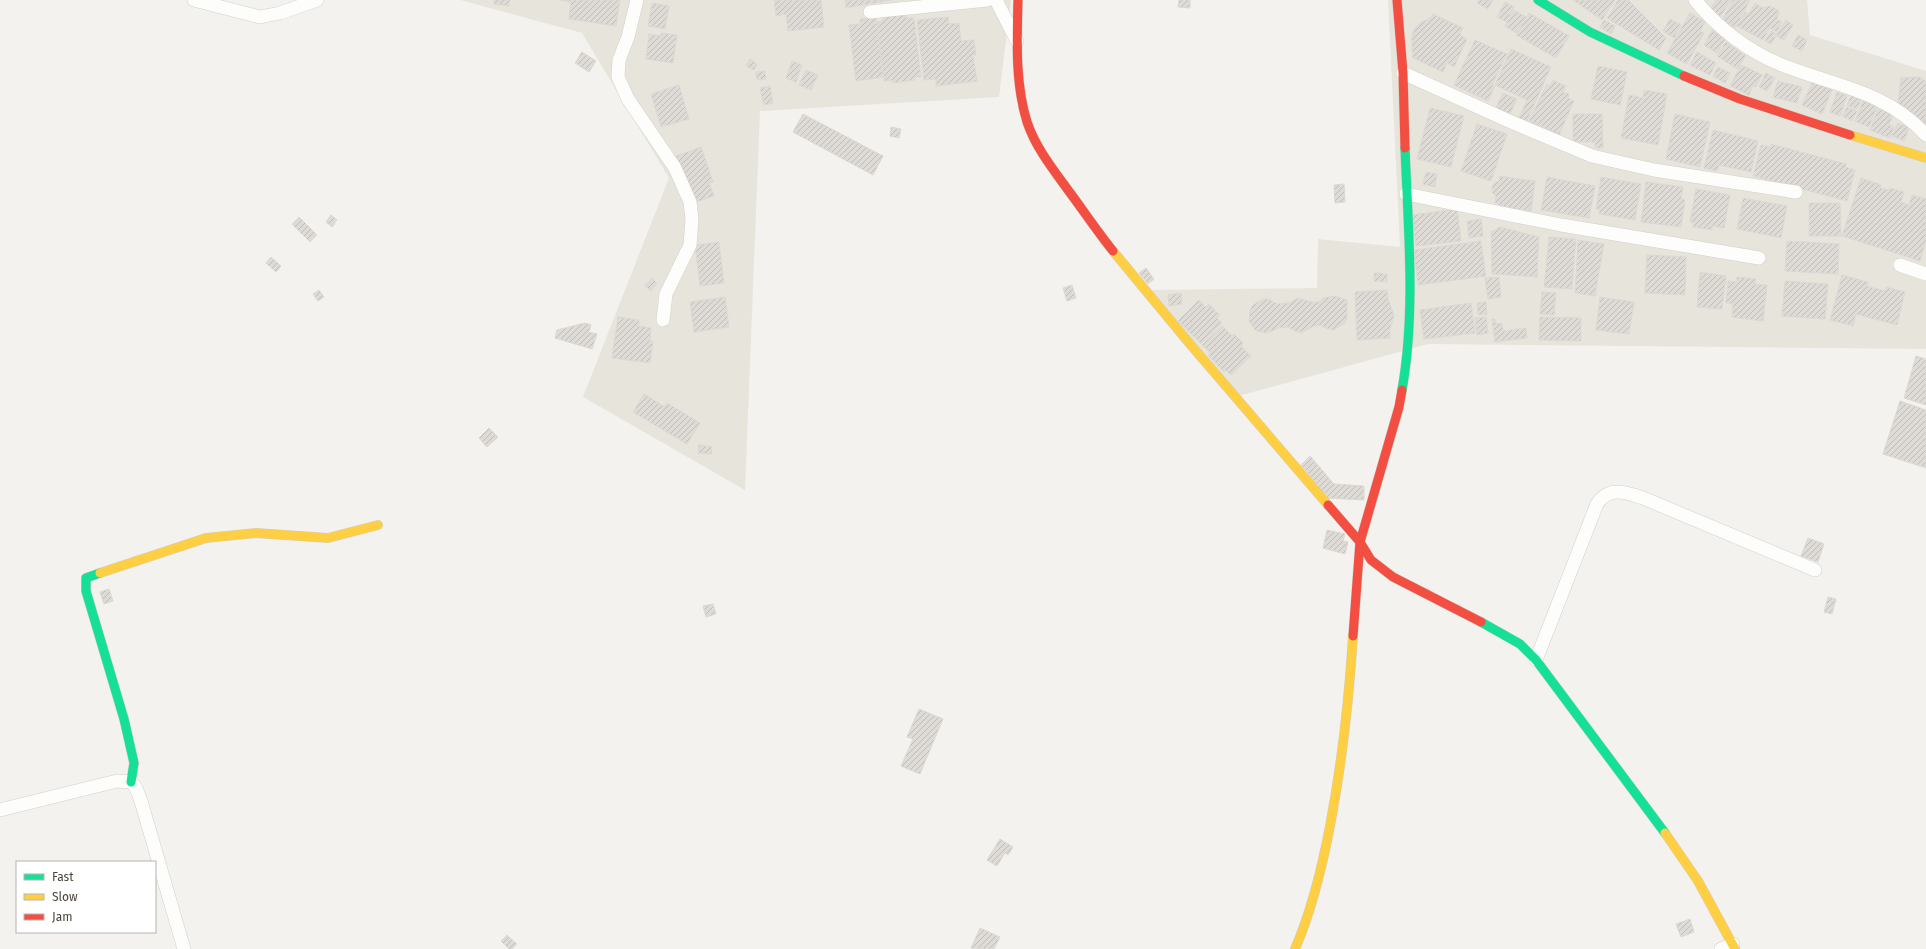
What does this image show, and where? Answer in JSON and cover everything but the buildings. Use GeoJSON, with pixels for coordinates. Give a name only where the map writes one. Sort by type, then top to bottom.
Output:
{"type":"FeatureCollection","features":[{"type":"Feature","properties":{"kind":"street"},"geometry":{"type":"LineString","coordinates":[[194,0],[260,17],[280,13],[317,0]]}},
{"type":"Feature","properties":{"kind":"street"},"geometry":{"type":"LineString","coordinates":[[638,0],[628,37],[619,60],[617,69],[618,77],[628,99],[675,168],[690,202],[692,219],[690,245],[666,294],[663,320]]}},
{"type":"Feature","properties":{"kind":"street"},"geometry":{"type":"LineString","coordinates":[[870,12],[987,0]]}},
{"type":"Feature","properties":{"kind":"street"},"geometry":{"type":"LineString","coordinates":[[996,0],[1017,41]]}},
{"type":"Feature","properties":{"kind":"street"},"geometry":{"type":"LineString","coordinates":[[1018,0],[1017,41],[1021,93],[1026,117],[1034,138],[1046,160],[1100,235],[1154,301],[1360,542],[1371,560],[1382,570],[1505,634],[1520,644],[1536,660],[1669,838],[1698,881],[1730,947]]}},
{"type":"Feature","properties":{"kind":"street"},"geometry":{"type":"LineString","coordinates":[[1295,949],[1306,924],[1321,871],[1339,778],[1348,710],[1360,542],[1399,407],[1405,373],[1410,301],[1403,73],[1397,0]]}},
{"type":"Feature","properties":{"kind":"street"},"geometry":{"type":"LineString","coordinates":[[1538,0],[1590,32],[1662,67],[1740,99],[1807,122],[1926,158]]}},
{"type":"Feature","properties":{"kind":"street"},"geometry":{"type":"LineString","coordinates":[[1695,0],[1727,33],[1754,51],[1782,65],[1845,86],[1889,104],[1908,116],[1926,135]]}},
{"type":"Feature","properties":{"kind":"street"},"geometry":{"type":"LineString","coordinates":[[1403,73],[1509,121],[1592,156],[1654,170],[1796,192]]}},
{"type":"Feature","properties":{"kind":"street"},"geometry":{"type":"LineString","coordinates":[[1406,194],[1561,225],[1759,258]]}},
{"type":"Feature","properties":{"kind":"street"},"geometry":{"type":"LineString","coordinates":[[1900,265],[1926,274]]}},
{"type":"Feature","properties":{"kind":"street"},"geometry":{"type":"LineString","coordinates":[[1536,660],[1597,504],[1602,496],[1610,493],[1627,493],[1643,498],[1815,570]]}},
{"type":"Feature","properties":{"kind":"street"},"geometry":{"type":"LineString","coordinates":[[131,782],[134,763],[124,719],[86,591],[86,578],[206,538],[256,533],[328,538],[378,525]]}},
{"type":"Feature","properties":{"kind":"street"},"geometry":{"type":"LineString","coordinates":[[0,810],[117,781],[131,782],[136,788],[141,801],[184,949]]}},
{"type":"Feature","properties":{"kind":"shaded area"},"geometry":{"type":"Polygon","coordinates":[[[460,0],[1011,0],[999,97],[760,111],[745,490],[583,397],[669,178],[582,33],[460,0]]]}},
{"type":"Feature","properties":{"kind":"shaded area"},"geometry":{"type":"Polygon","coordinates":[[[1388,0],[1807,0],[1810,35],[1926,71],[1926,349],[1428,344],[1235,397],[1145,290],[1317,288],[1318,239],[1400,247],[1388,0]]]}},
{"type":"Feature","properties":{"kind":"traffic: fast"},"geometry":{"type":"LineString","coordinates":[[1538,0],[1590,32],[1684,76]]}},
{"type":"Feature","properties":{"kind":"traffic: fast"},"geometry":{"type":"LineString","coordinates":[[1402,390],[1409,330],[1410,300],[1405,148]]}},
{"type":"Feature","properties":{"kind":"traffic: fast"},"geometry":{"type":"LineString","coordinates":[[100,573],[86,578],[86,591],[124,719],[134,763],[131,782]]}},
{"type":"Feature","properties":{"kind":"traffic: fast"},"geometry":{"type":"LineString","coordinates":[[1481,622],[1520,644],[1536,660],[1665,833]]}},
{"type":"Feature","properties":{"kind":"traffic: slow"},"geometry":{"type":"LineString","coordinates":[[1850,135],[1926,158]]}},
{"type":"Feature","properties":{"kind":"traffic: slow"},"geometry":{"type":"LineString","coordinates":[[1113,251],[1190,344],[1328,505]]}},
{"type":"Feature","properties":{"kind":"traffic: slow"},"geometry":{"type":"LineString","coordinates":[[100,573],[206,538],[256,533],[328,538],[378,525]]}},
{"type":"Feature","properties":{"kind":"traffic: slow"},"geometry":{"type":"LineString","coordinates":[[1295,949],[1307,919],[1316,889],[1330,826],[1344,731],[1353,636]]}},
{"type":"Feature","properties":{"kind":"traffic: slow"},"geometry":{"type":"LineString","coordinates":[[1665,833],[1698,881],[1735,949]]}},
{"type":"Feature","properties":{"kind":"traffic: jam"},"geometry":{"type":"LineString","coordinates":[[1018,0],[1017,46],[1020,92],[1027,122],[1045,158],[1113,251]]}},
{"type":"Feature","properties":{"kind":"traffic: jam"},"geometry":{"type":"LineString","coordinates":[[1397,0],[1403,73],[1405,148]]}},
{"type":"Feature","properties":{"kind":"traffic: jam"},"geometry":{"type":"LineString","coordinates":[[1684,76],[1740,99],[1850,135]]}},
{"type":"Feature","properties":{"kind":"traffic: jam"},"geometry":{"type":"LineString","coordinates":[[1353,636],[1360,542],[1399,407],[1402,390]]}},
{"type":"Feature","properties":{"kind":"traffic: jam"},"geometry":{"type":"LineString","coordinates":[[1328,505],[1360,542],[1371,560],[1393,577],[1481,622]]}}]}
